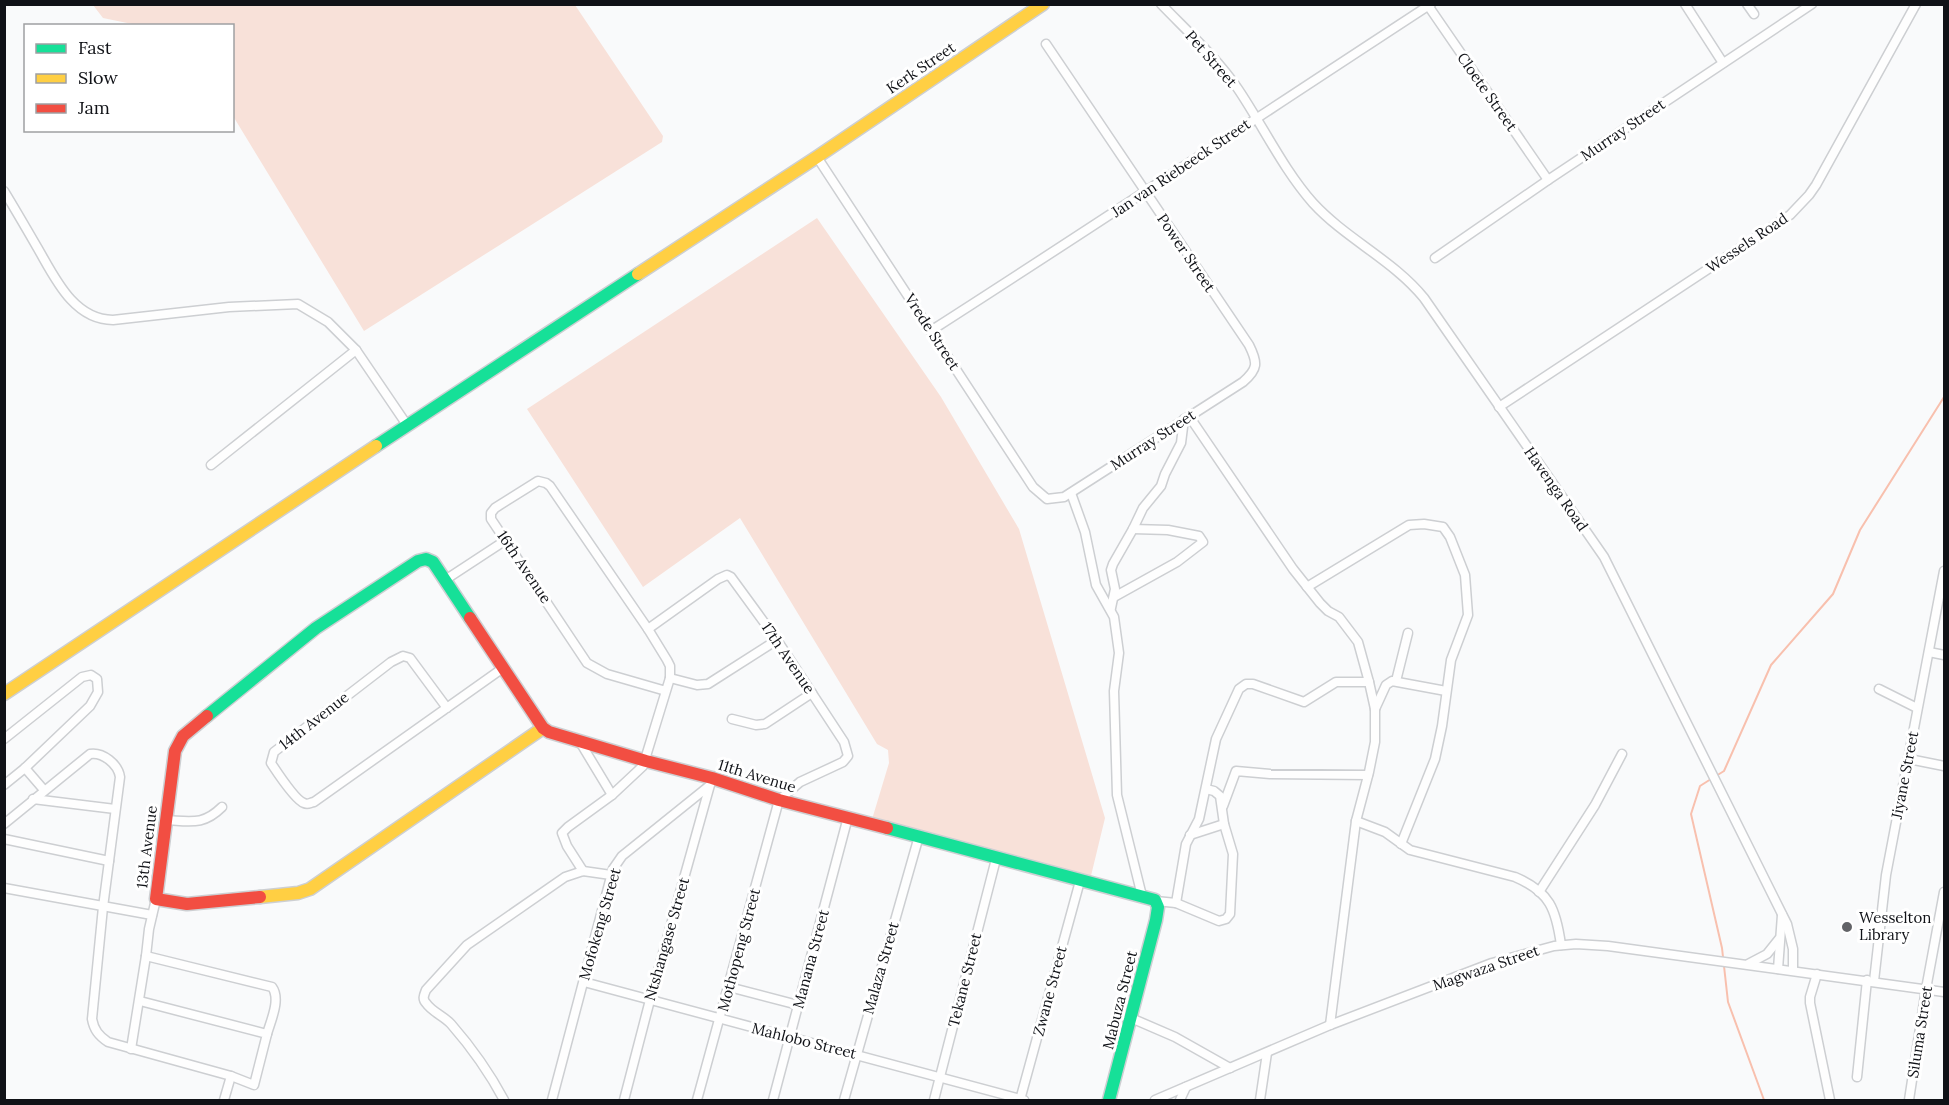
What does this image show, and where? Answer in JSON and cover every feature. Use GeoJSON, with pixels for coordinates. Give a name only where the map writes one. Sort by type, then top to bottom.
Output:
{"type":"FeatureCollection","features":[{"type":"Feature","properties":{"kind":"main road","name":"Kerk Street"},"geometry":{"type":"LineString","coordinates":[[4,694],[407,425],[817,157],[1041,6]]}},
{"type":"Feature","properties":{"kind":"main road","name":"13th Avenue"},"geometry":{"type":"LineString","coordinates":[[445,580],[433,562],[426,559],[418,561],[316,628],[183,736],[175,751],[156,898],[187,904],[298,893],[310,889],[324,882],[543,728]]}},
{"type":"Feature","properties":{"kind":"main road"},"geometry":{"type":"LineString","coordinates":[[445,580],[543,728]]}},
{"type":"Feature","properties":{"kind":"main road","name":"11th Avenue"},"geometry":{"type":"LineString","coordinates":[[543,728],[580,742],[711,782],[1142,896],[1157,904]]}},
{"type":"Feature","properties":{"kind":"main road","name":"Mabuza Street"},"geometry":{"type":"LineString","coordinates":[[1110,1101],[1157,904]]}},
{"type":"Feature","properties":{"kind":"street","name":"Pet Street"},"geometry":{"type":"LineString","coordinates":[[1161,4],[1219,65],[1256,117]]}},
{"type":"Feature","properties":{"kind":"street"},"geometry":{"type":"LineString","coordinates":[[1684,4],[1723,63]]}},
{"type":"Feature","properties":{"kind":"street"},"geometry":{"type":"LineString","coordinates":[[1747,4],[1754,15]]}},
{"type":"Feature","properties":{"kind":"street","name":"Murray Street"},"geometry":{"type":"LineString","coordinates":[[1435,258],[1812,4]]}},
{"type":"Feature","properties":{"kind":"street","name":"Wessels Road"},"geometry":{"type":"LineString","coordinates":[[1499,407],[1790,215],[1816,185],[1916,4]]}},
{"type":"Feature","properties":{"kind":"street","name":"Jan van Riebeeck Street"},"geometry":{"type":"LineString","coordinates":[[932,330],[1146,193],[1256,117],[1428,5]]}},
{"type":"Feature","properties":{"kind":"street","name":"Cloete Street"},"geometry":{"type":"LineString","coordinates":[[1428,5],[1548,180]]}},
{"type":"Feature","properties":{"kind":"street","name":"Power Street"},"geometry":{"type":"LineString","coordinates":[[1046,44],[1249,345],[1255,361],[1255,368],[1251,375]]}},
{"type":"Feature","properties":{"kind":"street","name":"Havenga Road"},"geometry":{"type":"LineString","coordinates":[[1256,117],[1291,173],[1318,208],[1406,278],[1419,292],[1604,557],[1782,914],[1791,936],[1793,970]]}},
{"type":"Feature","properties":{"kind":"street","name":"Vrede Street"},"geometry":{"type":"LineString","coordinates":[[817,157],[1033,487],[1041,495],[1052,499]]}},
{"type":"Feature","properties":{"kind":"street"},"geometry":{"type":"LineString","coordinates":[[4,191],[61,287],[77,306],[95,317],[113,320],[229,307],[298,304],[328,322],[356,350],[407,425]]}},
{"type":"Feature","properties":{"kind":"street"},"geometry":{"type":"LineString","coordinates":[[211,465],[356,350]]}},
{"type":"Feature","properties":{"kind":"street","name":"Murray Street"},"geometry":{"type":"LineString","coordinates":[[1052,499],[1071,493],[1251,375]]}},
{"type":"Feature","properties":{"kind":"street"},"geometry":{"type":"LineString","coordinates":[[1111,608],[1115,585],[1112,567],[1143,508],[1159,489],[1178,451],[1186,418]]}},
{"type":"Feature","properties":{"kind":"street"},"geometry":{"type":"LineString","coordinates":[[1186,418],[1307,587],[1328,611],[1339,617],[1358,642],[1369,682],[1375,709],[1375,742],[1356,820],[1330,1025]]}},
{"type":"Feature","properties":{"kind":"street","name":"16th Avenue"},"geometry":{"type":"LineString","coordinates":[[666,691],[607,674],[587,663],[491,519],[493,510],[533,483],[541,481],[553,489],[648,628],[670,666],[670,678]]}},
{"type":"Feature","properties":{"kind":"street"},"geometry":{"type":"LineString","coordinates":[[1071,493],[1084,532],[1096,585],[1114,617],[1119,653],[1114,690],[1117,795],[1142,896]]}},
{"type":"Feature","properties":{"kind":"street"},"geometry":{"type":"LineString","coordinates":[[1307,587],[1409,525],[1443,526],[1461,564],[1469,604],[1466,625],[1451,660],[1435,759],[1401,844]]}},
{"type":"Feature","properties":{"kind":"street"},"geometry":{"type":"LineString","coordinates":[[1114,597],[1177,562],[1203,542],[1199,536],[1182,532],[1133,529]]}},
{"type":"Feature","properties":{"kind":"street"},"geometry":{"type":"LineString","coordinates":[[445,580],[506,540]]}},
{"type":"Feature","properties":{"kind":"street","name":"Jiyane Street"},"geometry":{"type":"LineString","coordinates":[[1857,1077],[1886,875],[1944,571]]}},
{"type":"Feature","properties":{"kind":"street","name":"17th Avenue"},"geometry":{"type":"LineString","coordinates":[[648,628],[712,583],[727,575],[733,578],[844,742],[847,757],[838,765],[800,782],[779,800]]}},
{"type":"Feature","properties":{"kind":"street"},"geometry":{"type":"LineString","coordinates":[[1396,681],[1408,633]]}},
{"type":"Feature","properties":{"kind":"street"},"geometry":{"type":"LineString","coordinates":[[583,871],[564,842],[562,833],[640,771],[646,761],[670,678],[697,685],[708,684],[777,640]]}},
{"type":"Feature","properties":{"kind":"street"},"geometry":{"type":"LineString","coordinates":[[1929,652],[1944,655]]}},
{"type":"Feature","properties":{"kind":"street","name":"14th Avenue"},"geometry":{"type":"LineString","coordinates":[[447,708],[410,658],[399,657],[274,752],[271,763],[298,799],[310,804],[447,708],[503,668]]}},
{"type":"Feature","properties":{"kind":"street"},"geometry":{"type":"LineString","coordinates":[[4,738],[82,676],[91,675],[97,679],[99,692],[90,706],[4,785]]}},
{"type":"Feature","properties":{"kind":"street"},"geometry":{"type":"LineString","coordinates":[[1375,709],[1388,683],[1396,681],[1446,691]]}},
{"type":"Feature","properties":{"kind":"street"},"geometry":{"type":"LineString","coordinates":[[1176,903],[1186,844],[1199,819],[1219,730],[1234,697],[1242,686],[1249,683],[1260,686],[1300,703],[1336,682],[1369,682]]}},
{"type":"Feature","properties":{"kind":"street"},"geometry":{"type":"LineString","coordinates":[[1880,689],[1917,708]]}},
{"type":"Feature","properties":{"kind":"street"},"geometry":{"type":"LineString","coordinates":[[732,719],[756,725],[765,724],[812,693]]}},
{"type":"Feature","properties":{"kind":"street"},"geometry":{"type":"LineString","coordinates":[[580,742],[612,795]]}},
{"type":"Feature","properties":{"kind":"street"},"geometry":{"type":"LineString","coordinates":[[4,824],[85,756],[92,753],[97,754],[115,764],[120,777],[103,907],[93,1025],[102,1038],[131,1049],[231,1076],[254,1085],[276,1001],[276,993],[272,987],[146,956]]}},
{"type":"Feature","properties":{"kind":"street"},"geometry":{"type":"LineString","coordinates":[[1539,892],[1595,805],[1622,754]]}},
{"type":"Feature","properties":{"kind":"street"},"geometry":{"type":"LineString","coordinates":[[1909,759],[1944,766]]}},
{"type":"Feature","properties":{"kind":"street"},"geometry":{"type":"LineString","coordinates":[[25,768],[44,790]]}},
{"type":"Feature","properties":{"kind":"street"},"geometry":{"type":"LineString","coordinates":[[1222,808],[1236,771],[1368,776]]}},
{"type":"Feature","properties":{"kind":"street","name":"Mofokeng Street"},"geometry":{"type":"LineString","coordinates":[[552,1101],[611,875],[617,862],[711,782]]}},
{"type":"Feature","properties":{"kind":"street","name":"Ntshangase Street"},"geometry":{"type":"LineString","coordinates":[[624,1101],[711,782]]}},
{"type":"Feature","properties":{"kind":"street"},"geometry":{"type":"LineString","coordinates":[[1157,904],[1176,903],[1219,921],[1226,919],[1230,914],[1233,854],[1217,793],[1206,789]]}},
{"type":"Feature","properties":{"kind":"street"},"geometry":{"type":"LineString","coordinates":[[33,799],[116,809]]}},
{"type":"Feature","properties":{"kind":"street","name":"Mothopeng Street"},"geometry":{"type":"LineString","coordinates":[[697,1101],[779,800]]}},
{"type":"Feature","properties":{"kind":"street"},"geometry":{"type":"LineString","coordinates":[[165,819],[203,821],[222,807]]}},
{"type":"Feature","properties":{"kind":"street","name":"Manana Street"},"geometry":{"type":"LineString","coordinates":[[773,1101],[848,817]]}},
{"type":"Feature","properties":{"kind":"street"},"geometry":{"type":"LineString","coordinates":[[1356,820],[1385,832],[1410,850],[1515,877],[1539,892],[1547,900],[1557,916],[1561,945]]}},
{"type":"Feature","properties":{"kind":"street"},"geometry":{"type":"LineString","coordinates":[[1190,835],[1224,824]]}},
{"type":"Feature","properties":{"kind":"street","name":"Malaza Street"},"geometry":{"type":"LineString","coordinates":[[844,1101],[919,836]]}},
{"type":"Feature","properties":{"kind":"street"},"geometry":{"type":"LineString","coordinates":[[4,839],[109,861]]}},
{"type":"Feature","properties":{"kind":"street","name":"Tekane Street"},"geometry":{"type":"LineString","coordinates":[[934,1101],[996,859]]}},
{"type":"Feature","properties":{"kind":"street"},"geometry":{"type":"LineString","coordinates":[[504,1101],[486,1067],[451,1024],[425,1003],[424,993],[467,945],[565,877],[583,871],[611,875]]}},
{"type":"Feature","properties":{"kind":"street","name":"Zwane Street"},"geometry":{"type":"LineString","coordinates":[[1022,1100],[1080,881]]}},
{"type":"Feature","properties":{"kind":"street"},"geometry":{"type":"LineString","coordinates":[[4,888],[152,915]]}},
{"type":"Feature","properties":{"kind":"street","name":"Siluma Street"},"geometry":{"type":"LineString","coordinates":[[1909,1101],[1944,892]]}},
{"type":"Feature","properties":{"kind":"street"},"geometry":{"type":"LineString","coordinates":[[131,1049],[156,898]]}},
{"type":"Feature","properties":{"kind":"street"},"geometry":{"type":"LineString","coordinates":[[1778,969],[1782,914]]}},
{"type":"Feature","properties":{"kind":"street"},"geometry":{"type":"LineString","coordinates":[[1747,964],[1767,954],[1780,935]]}},
{"type":"Feature","properties":{"kind":"street","name":"Magwaza Street"},"geometry":{"type":"LineString","coordinates":[[1155,1101],[1330,1025],[1492,963],[1561,945],[1608,946],[1944,992]]}},
{"type":"Feature","properties":{"kind":"street"},"geometry":{"type":"LineString","coordinates":[[1817,974],[1810,1003],[1830,1101]]}},
{"type":"Feature","properties":{"kind":"street","name":"Mahlobo Street"},"geometry":{"type":"LineString","coordinates":[[584,982],[1022,1100]]}},
{"type":"Feature","properties":{"kind":"street"},"geometry":{"type":"LineString","coordinates":[[729,987],[798,1005]]}},
{"type":"Feature","properties":{"kind":"street"},"geometry":{"type":"LineString","coordinates":[[140,1001],[267,1034]]}},
{"type":"Feature","properties":{"kind":"street"},"geometry":{"type":"LineString","coordinates":[[1131,1018],[1175,1036],[1230,1068]]}},
{"type":"Feature","properties":{"kind":"street"},"geometry":{"type":"LineString","coordinates":[[1260,1101],[1267,1053]]}},
{"type":"Feature","properties":{"kind":"street"},"geometry":{"type":"LineString","coordinates":[[224,1101],[231,1076]]}},
{"type":"Feature","properties":{"kind":"street"},"geometry":{"type":"LineString","coordinates":[[1180,1101],[1186,1087]]}},
{"type":"Feature","properties":{"kind":"shaded area"},"geometry":{"type":"Polygon","coordinates":[[[93,5],[575,5],[663,136],[662,142],[364,331],[234,118],[234,24],[132,24],[103,18],[93,5]]]}},
{"type":"Feature","properties":{"kind":"shaded area"},"geometry":{"type":"Polygon","coordinates":[[[817,218],[941,397],[1019,529],[1105,818],[1089,884],[870,826],[889,763],[888,750],[877,744],[740,518],[643,587],[527,409],[817,218]]]}},
{"type":"Feature","properties":{"kind":"waterway"},"geometry":{"type":"LineString","coordinates":[[1716,776],[1724,771],[1771,665],[1833,594],[1860,530],[1944,397]]}},
{"type":"Feature","properties":{"kind":"waterway"},"geometry":{"type":"LineString","coordinates":[[1711,779],[1700,786],[1691,814],[1722,948],[1728,1002],[1764,1100]]}},
{"type":"Feature","properties":{"kind":"traffic: fast"},"geometry":{"type":"LineString","coordinates":[[376,446],[638,274]]}},
{"type":"Feature","properties":{"kind":"traffic: fast"},"geometry":{"type":"LineString","coordinates":[[207,716],[316,628],[418,561],[426,559],[433,562],[470,618]]}},
{"type":"Feature","properties":{"kind":"traffic: fast"},"geometry":{"type":"LineString","coordinates":[[887,828],[1155,900],[1158,907],[1156,920],[1109,1100]]}},
{"type":"Feature","properties":{"kind":"traffic: slow"},"geometry":{"type":"LineString","coordinates":[[638,274],[817,157],[1043,4]]}},
{"type":"Feature","properties":{"kind":"traffic: slow"},"geometry":{"type":"LineString","coordinates":[[4,694],[376,446]]}},
{"type":"Feature","properties":{"kind":"traffic: slow"},"geometry":{"type":"LineString","coordinates":[[260,897],[298,893],[310,889],[543,728]]}},
{"type":"Feature","properties":{"kind":"traffic: jam"},"geometry":{"type":"LineString","coordinates":[[470,618],[543,728],[549,732],[712,778],[779,800],[887,828]]}},
{"type":"Feature","properties":{"kind":"traffic: jam"},"geometry":{"type":"LineString","coordinates":[[207,716],[183,736],[175,751],[156,899],[187,904],[260,897]]}},
{"type":"Feature","properties":{"kind":"place","name":"Wesselton Library"},"geometry":{"type":"Point","coordinates":[1847,927]}}]}
